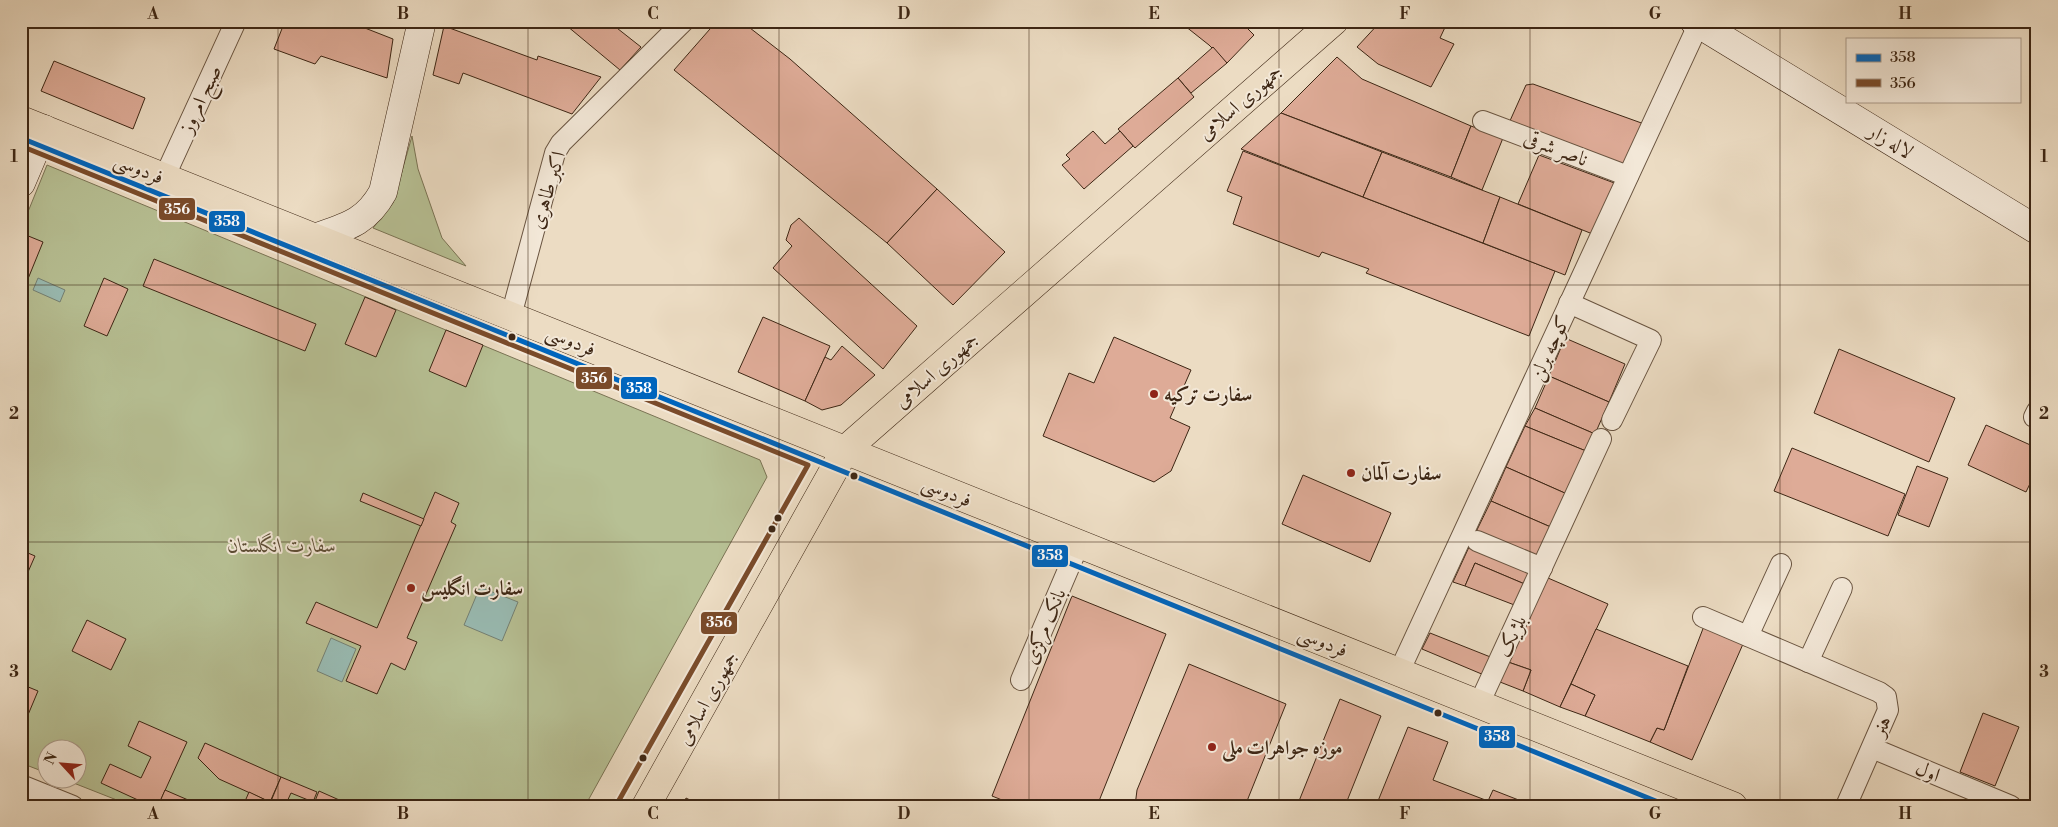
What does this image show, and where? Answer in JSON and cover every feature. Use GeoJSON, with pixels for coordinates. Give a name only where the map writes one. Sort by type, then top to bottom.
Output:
{"type":"FeatureCollection","features":[{"type":"Feature","properties":{"kind":"main road"},"geometry":{"type":"LineString","coordinates":[[314,238],[354,224],[374,208],[383,192],[422,21]]}},
{"type":"Feature","properties":{"kind":"main road","name":"جمهوری اسلامی"},"geometry":{"type":"LineString","coordinates":[[646,806],[845,450],[1334,21]]}},
{"type":"Feature","properties":{"kind":"main road","name":"لاله زار"},"geometry":{"type":"LineString","coordinates":[[1697,22],[2037,230]]}},
{"type":"Feature","properties":{"kind":"main road","name":"فردوسی"},"geometry":{"type":"LineString","coordinates":[[32,125],[1733,806]]}},
{"type":"Feature","properties":{"kind":"main road"},"geometry":{"type":"LineString","coordinates":[[21,183],[32,125]]}},
{"type":"Feature","properties":{"kind":"street","name":"صبح امروز"},"geometry":{"type":"LineString","coordinates":[[164,178],[236,21]]}},
{"type":"Feature","properties":{"kind":"street","name":"اکبر طاهری"},"geometry":{"type":"LineString","coordinates":[[511,316],[555,152],[561,143],[684,21]]}},
{"type":"Feature","properties":{"kind":"street","name":"کوچه برلن"},"geometry":{"type":"LineString","coordinates":[[1399,672],[1697,22]]}},
{"type":"Feature","properties":{"kind":"street","name":"ناصر شرقی"},"geometry":{"type":"LineString","coordinates":[[1483,121],[1628,176]]}},
{"type":"Feature","properties":{"kind":"street"},"geometry":{"type":"LineString","coordinates":[[1569,303],[1651,340],[1612,420]]}},
{"type":"Feature","properties":{"kind":"street","name":"بلژیک"},"geometry":{"type":"LineString","coordinates":[[1479,704],[1542,568],[1555,553],[1601,440]]}},
{"type":"Feature","properties":{"kind":"street"},"geometry":{"type":"LineString","coordinates":[[1476,541],[1542,568]]}},
{"type":"Feature","properties":{"kind":"street","name":"بانک مرکزی"},"geometry":{"type":"LineString","coordinates":[[1021,680],[1079,544]]}},
{"type":"Feature","properties":{"kind":"street"},"geometry":{"type":"LineString","coordinates":[[1748,636],[1781,564]]}},
{"type":"Feature","properties":{"kind":"street"},"geometry":{"type":"LineString","coordinates":[[1808,662],[1842,588]]}},
{"type":"Feature","properties":{"kind":"street","name":"هنر"},"geometry":{"type":"LineString","coordinates":[[1703,617],[1880,692],[1886,697],[1888,710],[1846,806]]}},
{"type":"Feature","properties":{"kind":"street","name":"اول"},"geometry":{"type":"LineString","coordinates":[[1872,748],[2012,806]]}},
{"type":"Feature","properties":{"kind":"street"},"geometry":{"type":"LineString","coordinates":[[21,785],[73,806]]}},
{"type":"Feature","properties":{"kind":"green space"},"geometry":{"type":"Polygon","coordinates":[[[412,136],[418,169],[442,238],[466,266],[373,228],[393,203],[412,136]]]}},
{"type":"Feature","properties":{"kind":"green space","name":"سفارت انگلستان"},"geometry":{"type":"Polygon","coordinates":[[[47,165],[760,460],[767,477],[585,806],[132,806],[88,789],[88,740],[38,740],[38,770],[21,763],[21,229],[47,165]]]}},
{"type":"Feature","properties":{"kind":"water"},"geometry":{"type":"Polygon","coordinates":[[[38,278],[65,290],[60,302],[33,290],[38,278]]]}},
{"type":"Feature","properties":{"kind":"water"},"geometry":{"type":"Polygon","coordinates":[[[480,587],[518,602],[502,641],[464,625],[480,587]]]}},
{"type":"Feature","properties":{"kind":"water"},"geometry":{"type":"Polygon","coordinates":[[[331,638],[356,649],[342,682],[317,671],[331,638]]]}},
{"type":"Feature","properties":{"kind":"building"},"geometry":{"type":"Polygon","coordinates":[[[285,21],[347,21],[393,39],[387,78],[321,56],[315,64],[274,49],[285,21]]]}},
{"type":"Feature","properties":{"kind":"building"},"geometry":{"type":"Polygon","coordinates":[[[561,21],[608,21],[641,47],[620,70],[561,21]]]}},
{"type":"Feature","properties":{"kind":"building"},"geometry":{"type":"Polygon","coordinates":[[[717,21],[741,21],[790,59],[937,189],[887,243],[674,70],[717,21]]]}},
{"type":"Feature","properties":{"kind":"building"},"geometry":{"type":"Polygon","coordinates":[[[1189,21],[1246,21],[1244,25],[1254,35],[1227,63],[1209,45],[1185,26],[1189,21]]]}},
{"type":"Feature","properties":{"kind":"building"},"geometry":{"type":"Polygon","coordinates":[[[1381,21],[1448,21],[1440,38],[1454,44],[1431,87],[1378,64],[1357,47],[1381,21]]]}},
{"type":"Feature","properties":{"kind":"building"},"geometry":{"type":"Polygon","coordinates":[[[444,26],[537,60],[538,56],[601,77],[572,114],[463,73],[459,84],[433,75],[444,26]]]}},
{"type":"Feature","properties":{"kind":"building"},"geometry":{"type":"Polygon","coordinates":[[[1213,47],[1227,63],[1191,93],[1178,78],[1213,47]]]}},
{"type":"Feature","properties":{"kind":"building"},"geometry":{"type":"Polygon","coordinates":[[[1337,57],[1362,79],[1471,126],[1451,177],[1281,113],[1337,57]]]}},
{"type":"Feature","properties":{"kind":"building"},"geometry":{"type":"Polygon","coordinates":[[[54,61],[145,98],[133,129],[41,91],[54,61]]]}},
{"type":"Feature","properties":{"kind":"building"},"geometry":{"type":"Polygon","coordinates":[[[1178,78],[1194,97],[1135,148],[1118,129],[1178,78]]]}},
{"type":"Feature","properties":{"kind":"building"},"geometry":{"type":"Polygon","coordinates":[[[1533,84],[1647,125],[1627,171],[1509,123],[1526,85],[1533,84]]]}},
{"type":"Feature","properties":{"kind":"building"},"geometry":{"type":"Polygon","coordinates":[[[1281,113],[1382,152],[1363,197],[1241,149],[1281,113]]]}},
{"type":"Feature","properties":{"kind":"building"},"geometry":{"type":"Polygon","coordinates":[[[1471,126],[1503,138],[1482,190],[1451,177],[1471,126]]]}},
{"type":"Feature","properties":{"kind":"building"},"geometry":{"type":"Polygon","coordinates":[[[1093,131],[1105,144],[1120,131],[1133,146],[1084,189],[1062,165],[1070,159],[1066,155],[1093,131]]]}},
{"type":"Feature","properties":{"kind":"building"},"geometry":{"type":"Polygon","coordinates":[[[1243,151],[1555,271],[1529,336],[1366,273],[1369,269],[1322,252],[1319,257],[1233,224],[1242,197],[1227,191],[1243,151]]]}},
{"type":"Feature","properties":{"kind":"building"},"geometry":{"type":"Polygon","coordinates":[[[1382,152],[1500,197],[1483,243],[1363,197],[1382,152]]]}},
{"type":"Feature","properties":{"kind":"building"},"geometry":{"type":"Polygon","coordinates":[[[1539,155],[1617,184],[1595,235],[1518,204],[1539,155]]]}},
{"type":"Feature","properties":{"kind":"building"},"geometry":{"type":"Polygon","coordinates":[[[937,189],[1005,252],[953,305],[887,243],[937,189]]]}},
{"type":"Feature","properties":{"kind":"building"},"geometry":{"type":"Polygon","coordinates":[[[1500,197],[1582,230],[1565,275],[1483,243],[1500,197]]]}},
{"type":"Feature","properties":{"kind":"building"},"geometry":{"type":"Polygon","coordinates":[[[799,218],[917,326],[883,369],[773,268],[792,246],[786,240],[791,225],[799,218]]]}},
{"type":"Feature","properties":{"kind":"building"},"geometry":{"type":"Polygon","coordinates":[[[21,233],[43,242],[21,296],[21,233]]]}},
{"type":"Feature","properties":{"kind":"building"},"geometry":{"type":"Polygon","coordinates":[[[154,259],[316,324],[305,351],[143,286],[154,259]]]}},
{"type":"Feature","properties":{"kind":"building"},"geometry":{"type":"Polygon","coordinates":[[[104,278],[128,289],[107,336],[84,326],[104,278]]]}},
{"type":"Feature","properties":{"kind":"building"},"geometry":{"type":"Polygon","coordinates":[[[365,297],[396,310],[376,357],[345,344],[365,297]]]}},
{"type":"Feature","properties":{"kind":"building"},"geometry":{"type":"Polygon","coordinates":[[[763,317],[830,346],[805,401],[738,372],[763,317]]]}},
{"type":"Feature","properties":{"kind":"building"},"geometry":{"type":"Polygon","coordinates":[[[446,330],[483,345],[466,387],[429,371],[446,330]]]}},
{"type":"Feature","properties":{"kind":"building"},"geometry":{"type":"Polygon","coordinates":[[[1114,337],[1191,370],[1170,418],[1190,427],[1171,471],[1154,482],[1043,436],[1069,373],[1094,383],[1114,337]]]}},
{"type":"Feature","properties":{"kind":"building"},"geometry":{"type":"Polygon","coordinates":[[[1565,338],[1625,364],[1609,402],[1549,376],[1565,338]]]}},
{"type":"Feature","properties":{"kind":"building"},"geometry":{"type":"Polygon","coordinates":[[[842,346],[875,375],[841,405],[822,410],[805,401],[825,357],[831,360],[842,346]]]}},
{"type":"Feature","properties":{"kind":"building"},"geometry":{"type":"Polygon","coordinates":[[[1839,349],[1955,398],[1929,462],[1814,413],[1839,349]]]}},
{"type":"Feature","properties":{"kind":"building"},"geometry":{"type":"Polygon","coordinates":[[[1549,376],[1609,402],[1595,434],[1535,408],[1549,376]]]}},
{"type":"Feature","properties":{"kind":"building"},"geometry":{"type":"Polygon","coordinates":[[[1535,408],[1595,434],[1586,451],[1525,426],[1535,408]]]}},
{"type":"Feature","properties":{"kind":"building"},"geometry":{"type":"Polygon","coordinates":[[[1986,425],[2037,448],[2037,469],[2026,492],[1968,465],[1986,425]]]}},
{"type":"Feature","properties":{"kind":"building"},"geometry":{"type":"Polygon","coordinates":[[[1525,426],[1586,451],[1567,494],[1506,467],[1525,426]]]}},
{"type":"Feature","properties":{"kind":"building"},"geometry":{"type":"Polygon","coordinates":[[[1792,448],[1905,494],[1888,536],[1774,491],[1792,448]]]}},
{"type":"Feature","properties":{"kind":"building"},"geometry":{"type":"Polygon","coordinates":[[[1917,466],[1948,478],[1929,527],[1898,515],[1917,466]]]}},
{"type":"Feature","properties":{"kind":"building"},"geometry":{"type":"Polygon","coordinates":[[[1506,467],[1567,494],[1553,528],[1491,501],[1506,467]]]}},
{"type":"Feature","properties":{"kind":"building"},"geometry":{"type":"Polygon","coordinates":[[[1303,475],[1391,513],[1370,562],[1282,524],[1303,475]]]}},
{"type":"Feature","properties":{"kind":"building","name":"سفارت انگلیس"},"geometry":{"type":"Polygon","coordinates":[[[435,492],[459,503],[451,522],[456,525],[407,638],[417,642],[405,670],[391,663],[377,694],[346,681],[361,646],[306,623],[316,602],[377,628],[435,492]]]}},
{"type":"Feature","properties":{"kind":"building"},"geometry":{"type":"Polygon","coordinates":[[[363,493],[424,519],[421,526],[360,501],[363,493]]]}},
{"type":"Feature","properties":{"kind":"building"},"geometry":{"type":"Polygon","coordinates":[[[1491,501],[1553,528],[1539,560],[1475,534],[1491,501]]]}},
{"type":"Feature","properties":{"kind":"building"},"geometry":{"type":"Polygon","coordinates":[[[1469,547],[1531,573],[1527,585],[1475,563],[1465,586],[1453,582],[1469,547]]]}},
{"type":"Feature","properties":{"kind":"building"},"geometry":{"type":"Polygon","coordinates":[[[21,550],[35,556],[21,588],[21,550]]]}},
{"type":"Feature","properties":{"kind":"building"},"geometry":{"type":"Polygon","coordinates":[[[1475,563],[1527,585],[1517,606],[1465,586],[1475,563]]]}},
{"type":"Feature","properties":{"kind":"building"},"geometry":{"type":"Polygon","coordinates":[[[1548,578],[1608,604],[1560,707],[1523,691],[1531,670],[1508,662],[1548,578]]]}},
{"type":"Feature","properties":{"kind":"building"},"geometry":{"type":"Polygon","coordinates":[[[1072,596],[1166,634],[1097,806],[1017,806],[992,796],[1072,596]]]}},
{"type":"Feature","properties":{"kind":"building"},"geometry":{"type":"Polygon","coordinates":[[[87,620],[126,639],[111,670],[72,651],[87,620]]]}},
{"type":"Feature","properties":{"kind":"building"},"geometry":{"type":"Polygon","coordinates":[[[1704,626],[1743,644],[1692,760],[1650,742],[1657,728],[1664,730],[1704,626]]]}},
{"type":"Feature","properties":{"kind":"building"},"geometry":{"type":"Polygon","coordinates":[[[1596,629],[1688,666],[1664,730],[1657,728],[1650,742],[1585,716],[1595,695],[1571,684],[1596,629]]]}},
{"type":"Feature","properties":{"kind":"building"},"geometry":{"type":"Polygon","coordinates":[[[1430,633],[1493,658],[1484,675],[1422,649],[1430,633]]]}},
{"type":"Feature","properties":{"kind":"building"},"geometry":{"type":"Polygon","coordinates":[[[1508,662],[1531,670],[1523,691],[1500,682],[1508,662]]]}},
{"type":"Feature","properties":{"kind":"building","name":"موزه جواهرات ملی"},"geometry":{"type":"Polygon","coordinates":[[[1189,664],[1286,704],[1245,806],[1135,806],[1137,790],[1189,664]]]}},
{"type":"Feature","properties":{"kind":"building"},"geometry":{"type":"Polygon","coordinates":[[[21,684],[38,691],[25,722],[21,721],[21,684]]]}},
{"type":"Feature","properties":{"kind":"building"},"geometry":{"type":"Polygon","coordinates":[[[1571,684],[1595,695],[1585,716],[1560,707],[1571,684]]]}},
{"type":"Feature","properties":{"kind":"building"},"geometry":{"type":"Polygon","coordinates":[[[1340,699],[1381,716],[1345,806],[1297,806],[1340,699]]]}},
{"type":"Feature","properties":{"kind":"building"},"geometry":{"type":"Polygon","coordinates":[[[1983,713],[2019,727],[1995,786],[1960,772],[1983,713]]]}},
{"type":"Feature","properties":{"kind":"building"},"geometry":{"type":"Polygon","coordinates":[[[139,721],[187,742],[158,806],[151,806],[101,783],[110,764],[141,778],[151,757],[128,746],[139,721]]]}},
{"type":"Feature","properties":{"kind":"building"},"geometry":{"type":"Polygon","coordinates":[[[1408,727],[1448,742],[1433,780],[1488,801],[1493,790],[1534,806],[1390,806],[1378,801],[1408,727]]]}},
{"type":"Feature","properties":{"kind":"building"},"geometry":{"type":"Polygon","coordinates":[[[205,743],[281,777],[270,802],[219,779],[198,758],[205,743]]]}},
{"type":"Feature","properties":{"kind":"building"},"geometry":{"type":"Polygon","coordinates":[[[281,777],[317,792],[313,802],[291,793],[285,806],[269,806],[281,777]]]}},
{"type":"Feature","properties":{"kind":"building"},"geometry":{"type":"Polygon","coordinates":[[[165,790],[202,806],[158,806],[165,790]]]}},
{"type":"Feature","properties":{"kind":"building"},"geometry":{"type":"Polygon","coordinates":[[[319,791],[346,803],[344,806],[313,806],[319,791]]]}},
{"type":"Feature","properties":{"kind":"building"},"geometry":{"type":"Polygon","coordinates":[[[249,792],[270,802],[268,806],[243,806],[249,792]]]}},
{"type":"Feature","properties":{"kind":"building"},"geometry":{"type":"Polygon","coordinates":[[[686,798],[702,806],[683,806],[686,798]]]}},
{"type":"Feature","properties":{"kind":"transit line","name":"358"},"geometry":{"type":"LineString","coordinates":[[21,138],[1668,806]]}},
{"type":"Feature","properties":{"kind":"transit line","name":"356"},"geometry":{"type":"LineString","coordinates":[[21,146],[808,465],[618,802]]}},
{"type":"Feature","properties":{"kind":"place","name":"سفارت ترکیه"},"geometry":{"type":"Point","coordinates":[1154,394]}},
{"type":"Feature","properties":{"kind":"place","name":"سفارت آلمان"},"geometry":{"type":"Point","coordinates":[1351,473]}},
{"type":"Feature","properties":{"kind":"place","name":"سفارت انگلیس"},"geometry":{"type":"Point","coordinates":[411,588]}},
{"type":"Feature","properties":{"kind":"place","name":"موزه جواهرات ملی"},"geometry":{"type":"Point","coordinates":[1212,747]}}]}
